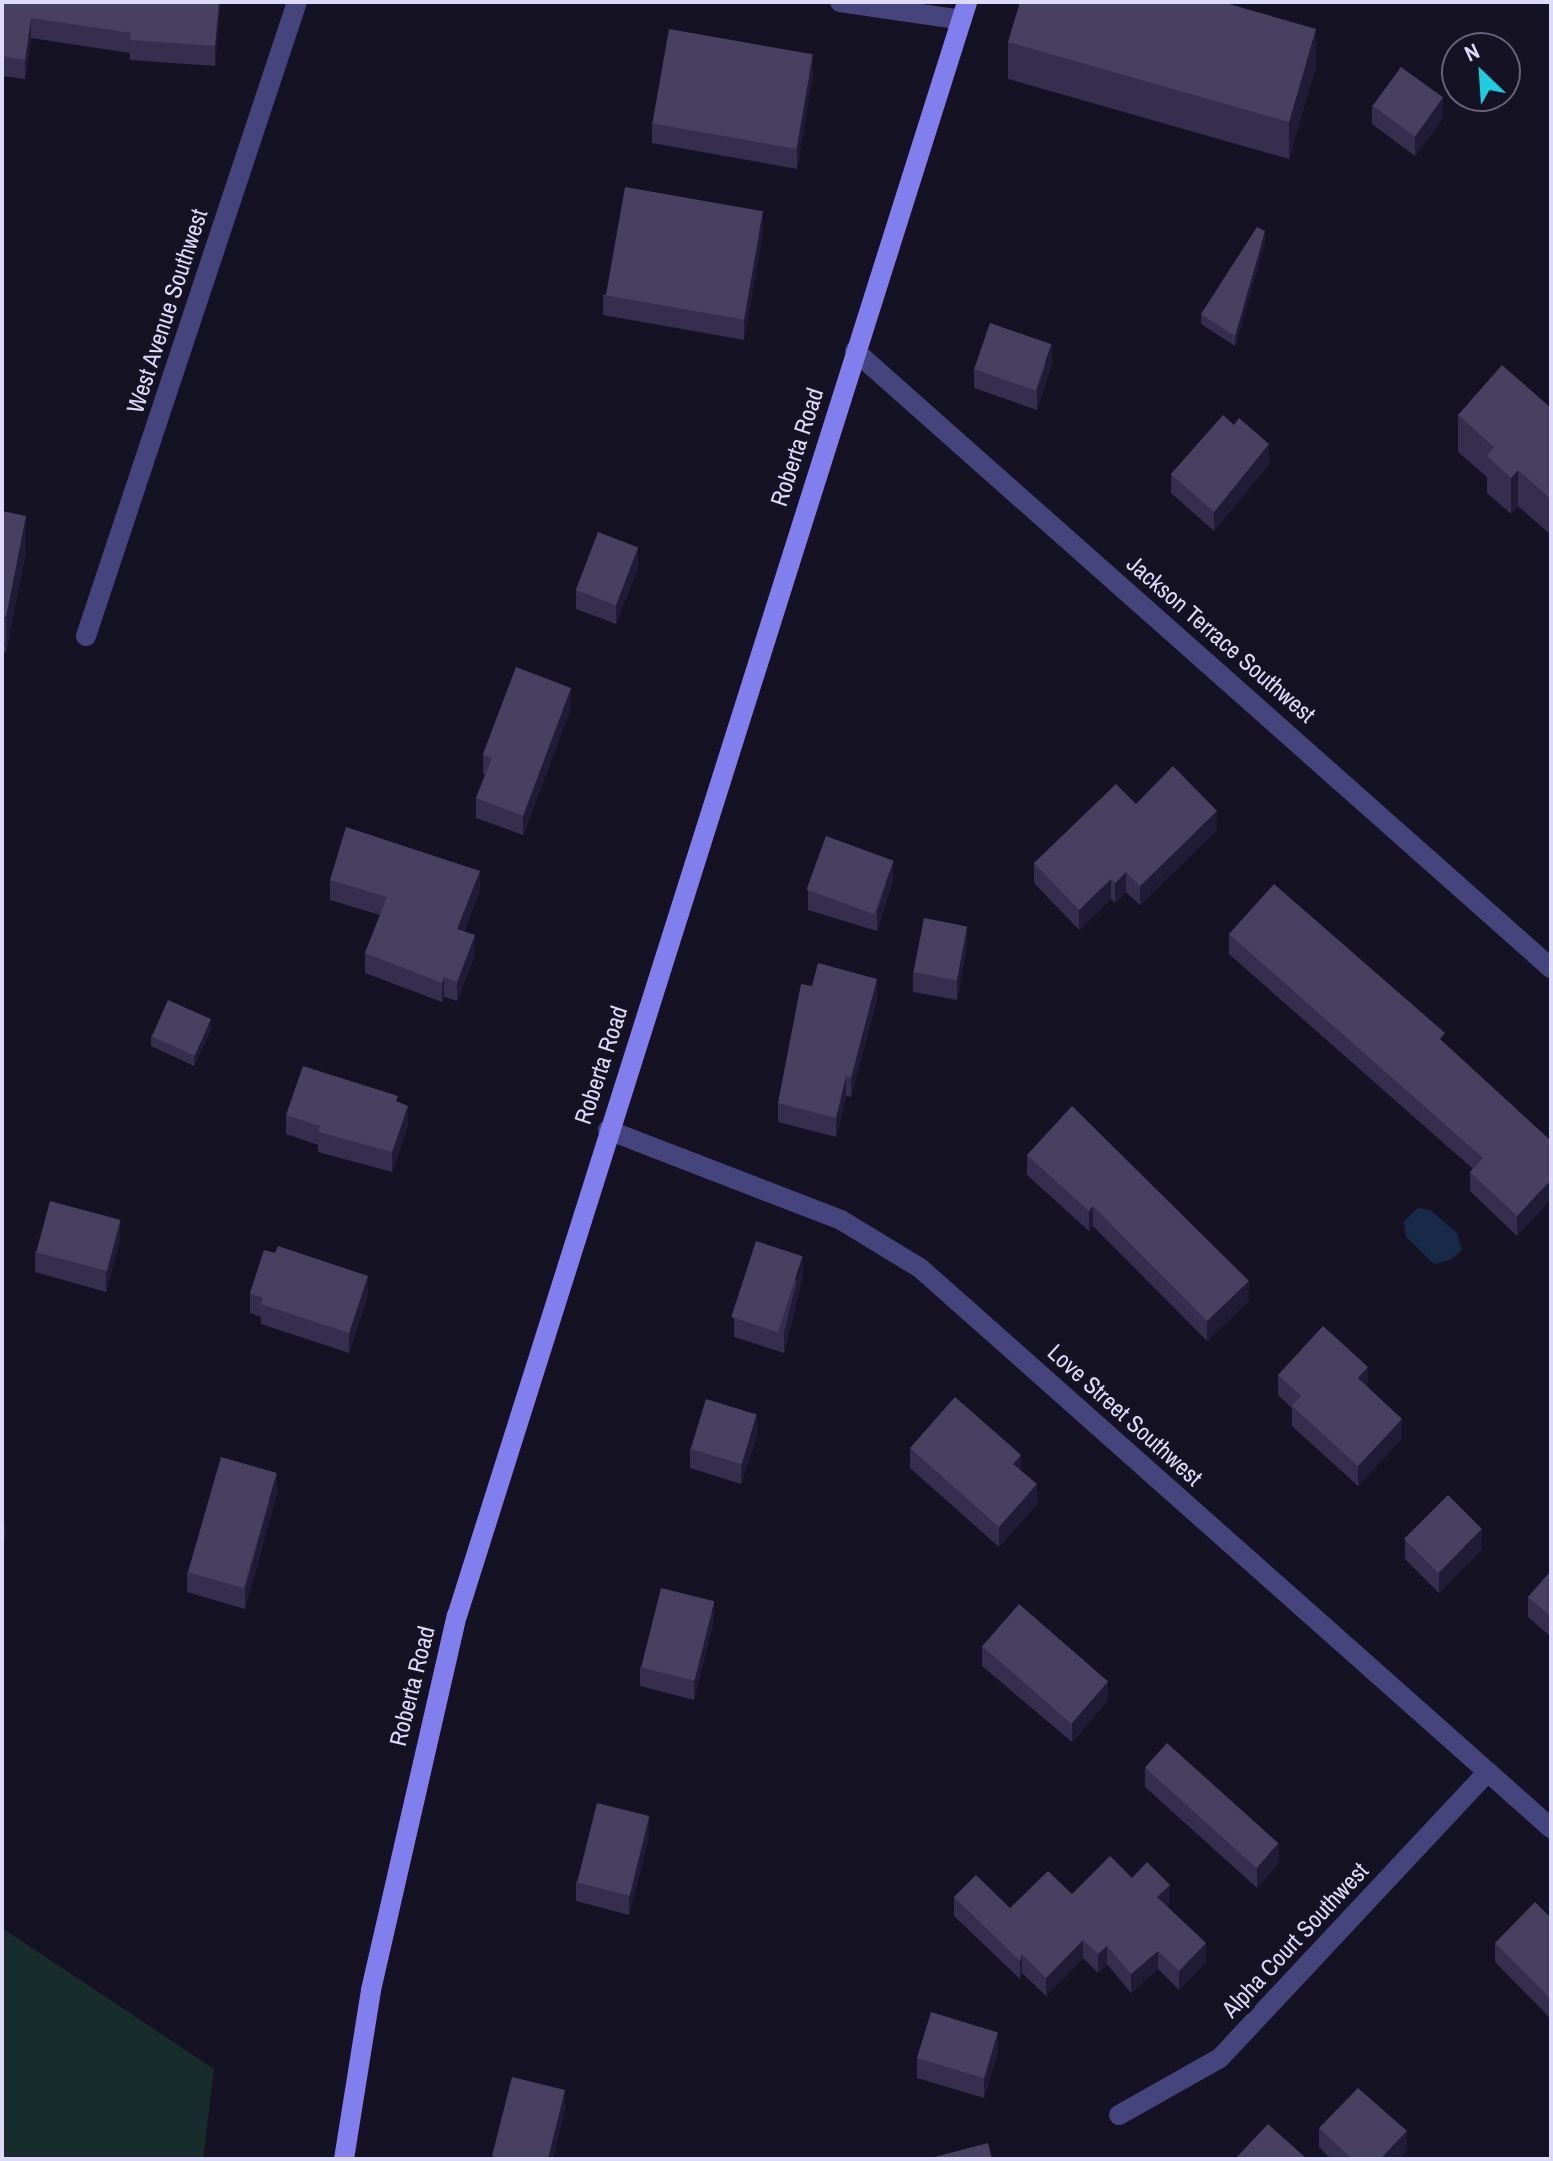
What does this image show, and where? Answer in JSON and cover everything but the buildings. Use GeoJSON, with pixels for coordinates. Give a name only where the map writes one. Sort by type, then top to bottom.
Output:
{"type":"FeatureCollection","features":[{"type":"Feature","properties":{"kind":"street","name":"West Avenue Southwest"},"geometry":{"type":"LineString","coordinates":[[86,636],[297,2]]}},
{"type":"Feature","properties":{"kind":"street"},"geometry":{"type":"LineString","coordinates":[[840,2],[964,11]]}},
{"type":"Feature","properties":{"kind":"street","name":"Roberta Road"},"geometry":{"type":"LineString","coordinates":[[344,2159],[371,1990],[423,1746],[457,1616],[608,1130],[964,11]]}},
{"type":"Feature","properties":{"kind":"street","name":"Jackson Terrace Southwest"},"geometry":{"type":"LineString","coordinates":[[855,351],[1551,968]]}},
{"type":"Feature","properties":{"kind":"street","name":"Love Street Southwest"},"geometry":{"type":"LineString","coordinates":[[608,1130],[841,1220],[920,1268],[1551,1828]]}},
{"type":"Feature","properties":{"kind":"street","name":"Alpha Court Southwest"},"geometry":{"type":"LineString","coordinates":[[1119,2115],[1193,2078],[1220,2058],[1488,1772]]}},
{"type":"Feature","properties":{"kind":"green space"},"geometry":{"type":"Polygon","coordinates":[[[2,1928],[214,2069],[203,2159],[2,2159],[2,1928]]]}},
{"type":"Feature","properties":{"kind":"water"},"geometry":{"type":"Polygon","coordinates":[[[1418,1208],[1430,1210],[1457,1233],[1462,1250],[1450,1260],[1434,1264],[1406,1237],[1404,1221],[1418,1208]]]}}]}
